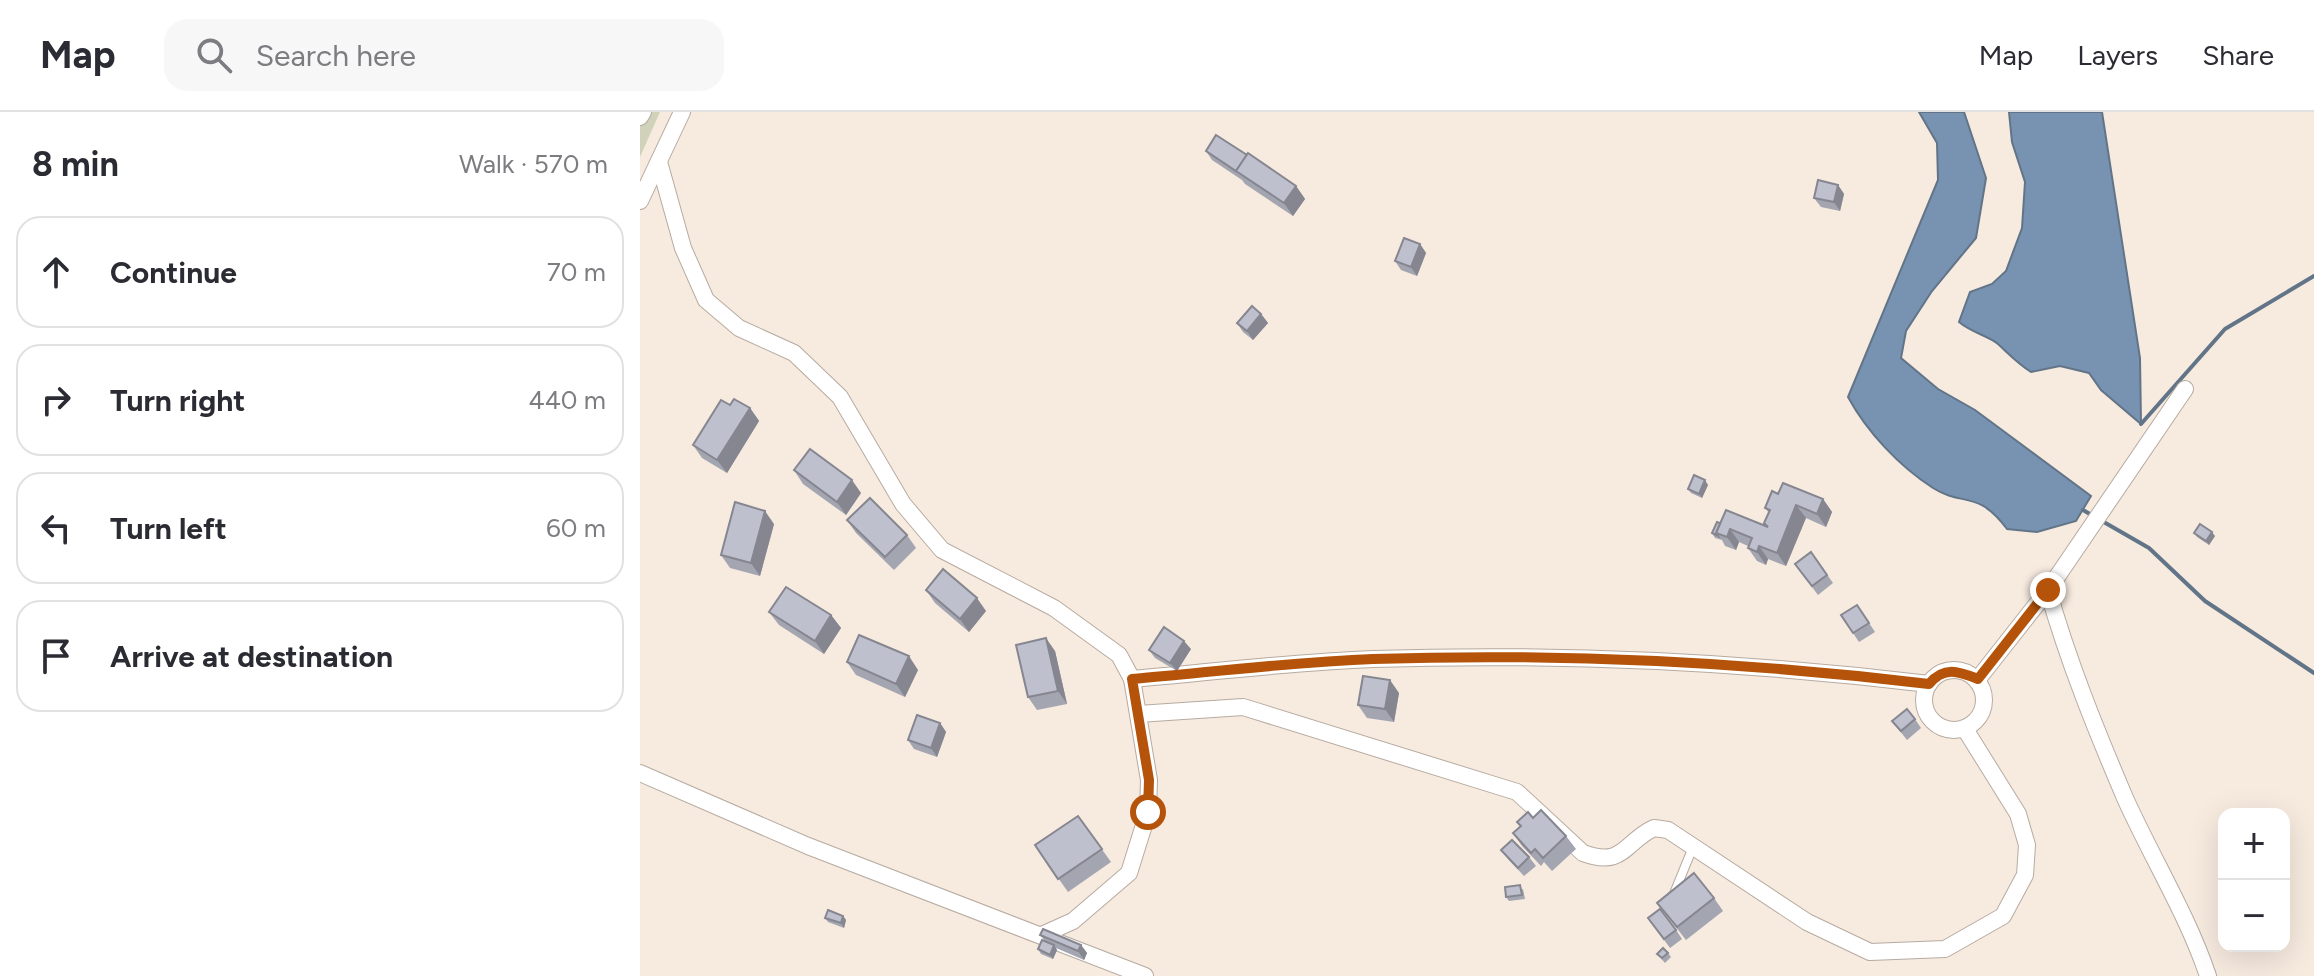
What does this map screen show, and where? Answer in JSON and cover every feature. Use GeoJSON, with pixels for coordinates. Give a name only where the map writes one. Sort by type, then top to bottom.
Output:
{"type":"FeatureCollection","features":[{"type":"Feature","properties":{"kind":"street"},"geometry":{"type":"LineString","coordinates":[[640,201],[682,112]]}},
{"type":"Feature","properties":{"kind":"street"},"geometry":{"type":"LineString","coordinates":[[659,162],[683,248],[706,300],[739,328],[794,353],[840,397],[903,504],[942,550],[1065,616],[1119,655],[1132,679],[1149,780],[1148,801],[1129,873],[1073,921],[1044,934]]}},
{"type":"Feature","properties":{"kind":"street"},"geometry":{"type":"LineString","coordinates":[[1978,679],[2048,590],[2185,389]]}},
{"type":"Feature","properties":{"kind":"street"},"geometry":{"type":"LineString","coordinates":[[2048,590],[2063,642],[2126,798],[2197,945],[2208,976]]}},
{"type":"Feature","properties":{"kind":"street"},"geometry":{"type":"LineString","coordinates":[[1132,679],[1370,659],[1521,657],[1859,675],[1929,684]]}},
{"type":"Feature","properties":{"kind":"street"},"geometry":{"type":"LineString","coordinates":[[1956,670],[1978,679],[1985,697],[1982,715],[1965,729],[1944,729],[1927,715],[1923,693],[1937,674],[1956,670]]}},
{"type":"Feature","properties":{"kind":"street"},"geometry":{"type":"LineString","coordinates":[[1138,714],[1243,707],[1502,787],[1531,802],[1583,853],[1597,858],[1611,858],[1629,849],[1654,828],[1668,830],[1807,922],[1870,952],[1945,949],[2003,916],[2025,875],[2027,845],[2018,814],[1965,729]]}},
{"type":"Feature","properties":{"kind":"street"},"geometry":{"type":"LineString","coordinates":[[640,773],[808,846],[1044,934],[1145,976]]}},
{"type":"Feature","properties":{"kind":"lane"},"geometry":{"type":"LineString","coordinates":[[1672,901],[1693,847]]}},
{"type":"Feature","properties":{"kind":"green space"},"geometry":{"type":"Polygon","coordinates":[[[640,112],[660,112],[640,157],[640,112]]]}},
{"type":"Feature","properties":{"kind":"water"},"geometry":{"type":"Polygon","coordinates":[[[1919,112],[1964,112],[1986,178],[1976,238],[1932,291],[1906,331],[1901,358],[1938,389],[1975,410],[2091,496],[2076,521],[2037,532],[2007,529],[1987,508],[1944,494],[1908,469],[1874,435],[1848,397],[1938,180],[1937,143],[1919,112]]]}},
{"type":"Feature","properties":{"kind":"water"},"geometry":{"type":"Polygon","coordinates":[[[2009,112],[2102,112],[2140,358],[2141,424],[2101,390],[2089,373],[2060,366],[2031,372],[1994,341],[1959,322],[1970,292],[1992,284],[2006,271],[2022,228],[2025,182],[2012,142],[2009,112]]]}},
{"type":"Feature","properties":{"kind":"building"},"geometry":{"type":"Polygon","coordinates":[[[1216,135],[1247,155],[1236,171],[1206,151],[1216,135]]]}},
{"type":"Feature","properties":{"kind":"building"},"geometry":{"type":"Polygon","coordinates":[[[1248,153],[1296,186],[1284,203],[1236,171],[1248,153]]]}},
{"type":"Feature","properties":{"kind":"building"},"geometry":{"type":"Polygon","coordinates":[[[1818,180],[1838,185],[1834,202],[1814,198],[1818,180]]]}},
{"type":"Feature","properties":{"kind":"building"},"geometry":{"type":"Polygon","coordinates":[[[1404,238],[1420,244],[1411,267],[1395,261],[1404,238]]]}},
{"type":"Feature","properties":{"kind":"building"},"geometry":{"type":"Polygon","coordinates":[[[1252,306],[1261,314],[1247,331],[1237,323],[1252,306]]]}},
{"type":"Feature","properties":{"kind":"building"},"geometry":{"type":"Polygon","coordinates":[[[734,399],[750,408],[717,460],[693,445],[721,400],[730,405],[734,399]]]}},
{"type":"Feature","properties":{"kind":"building"},"geometry":{"type":"Polygon","coordinates":[[[810,449],[852,480],[837,502],[794,470],[810,449]]]}},
{"type":"Feature","properties":{"kind":"building"},"geometry":{"type":"Polygon","coordinates":[[[1694,475],[1705,480],[1699,494],[1688,489],[1694,475]]]}},
{"type":"Feature","properties":{"kind":"building"},"geometry":{"type":"Polygon","coordinates":[[[1783,483],[1823,499],[1817,514],[1796,505],[1777,553],[1759,546],[1757,552],[1748,548],[1752,538],[1730,529],[1727,537],[1716,533],[1726,510],[1768,527],[1764,523],[1770,510],[1765,508],[1772,491],[1778,494],[1783,483]]]}},
{"type":"Feature","properties":{"kind":"building"},"geometry":{"type":"Polygon","coordinates":[[[870,498],[907,535],[885,557],[847,520],[870,498]]]}},
{"type":"Feature","properties":{"kind":"building"},"geometry":{"type":"Polygon","coordinates":[[[735,502],[765,511],[751,563],[721,555],[735,502]]]}},
{"type":"Feature","properties":{"kind":"building"},"geometry":{"type":"Polygon","coordinates":[[[1717,522],[1720,523],[1716,533],[1718,536],[1712,533],[1717,522]]]}},
{"type":"Feature","properties":{"kind":"building"},"geometry":{"type":"Polygon","coordinates":[[[2200,524],[2212,532],[2206,541],[2194,533],[2200,524]]]}},
{"type":"Feature","properties":{"kind":"building"},"geometry":{"type":"Polygon","coordinates":[[[1811,552],[1827,575],[1812,586],[1795,564],[1811,552]]]}},
{"type":"Feature","properties":{"kind":"building"},"geometry":{"type":"Polygon","coordinates":[[[943,569],[977,598],[960,619],[926,590],[943,569]]]}},
{"type":"Feature","properties":{"kind":"building"},"geometry":{"type":"Polygon","coordinates":[[[786,587],[831,615],[815,641],[769,612],[786,587]]]}},
{"type":"Feature","properties":{"kind":"building"},"geometry":{"type":"Polygon","coordinates":[[[1857,605],[1869,623],[1853,633],[1841,615],[1857,605]]]}},
{"type":"Feature","properties":{"kind":"building"},"geometry":{"type":"Polygon","coordinates":[[[1164,627],[1184,641],[1170,663],[1149,650],[1164,627]]]}},
{"type":"Feature","properties":{"kind":"building"},"geometry":{"type":"Polygon","coordinates":[[[859,635],[909,656],[896,684],[847,662],[859,635]]]}},
{"type":"Feature","properties":{"kind":"building"},"geometry":{"type":"Polygon","coordinates":[[[1046,638],[1058,691],[1028,697],[1016,645],[1046,638]]]}},
{"type":"Feature","properties":{"kind":"building"},"geometry":{"type":"Polygon","coordinates":[[[1363,676],[1390,680],[1385,709],[1358,705],[1363,676]]]}},
{"type":"Feature","properties":{"kind":"building"},"geometry":{"type":"Polygon","coordinates":[[[1907,709],[1915,719],[1901,731],[1892,721],[1907,709]]]}},
{"type":"Feature","properties":{"kind":"building"},"geometry":{"type":"Polygon","coordinates":[[[917,715],[940,723],[931,748],[908,740],[917,715]]]}},
{"type":"Feature","properties":{"kind":"building"},"geometry":{"type":"Polygon","coordinates":[[[1541,810],[1566,836],[1543,858],[1535,849],[1531,853],[1513,833],[1521,826],[1517,822],[1528,812],[1533,818],[1541,810]]]}},
{"type":"Feature","properties":{"kind":"building"},"geometry":{"type":"Polygon","coordinates":[[[1078,816],[1102,849],[1058,879],[1035,845],[1078,816]]]}},
{"type":"Feature","properties":{"kind":"building"},"geometry":{"type":"Polygon","coordinates":[[[1512,840],[1529,857],[1518,868],[1501,850],[1512,840]]]}},
{"type":"Feature","properties":{"kind":"building"},"geometry":{"type":"Polygon","coordinates":[[[1694,873],[1714,898],[1677,927],[1657,903],[1694,873]]]}},
{"type":"Feature","properties":{"kind":"building"},"geometry":{"type":"Polygon","coordinates":[[[1520,885],[1522,895],[1506,897],[1505,887],[1520,885]]]}},
{"type":"Feature","properties":{"kind":"building"},"geometry":{"type":"Polygon","coordinates":[[[1660,909],[1676,930],[1664,939],[1648,918],[1660,909]]]}},
{"type":"Feature","properties":{"kind":"building"},"geometry":{"type":"Polygon","coordinates":[[[828,910],[843,916],[841,923],[825,918],[828,910]]]}},
{"type":"Feature","properties":{"kind":"building"},"geometry":{"type":"Polygon","coordinates":[[[1043,929],[1081,945],[1078,951],[1040,935],[1043,929]]]}},
{"type":"Feature","properties":{"kind":"building"},"geometry":{"type":"Polygon","coordinates":[[[1042,940],[1054,945],[1050,955],[1038,949],[1042,940]]]}},
{"type":"Feature","properties":{"kind":"building"},"geometry":{"type":"Polygon","coordinates":[[[1663,948],[1668,953],[1662,958],[1657,954],[1663,948]]]}},
{"type":"Feature","properties":{"kind":"waterway"},"geometry":{"type":"LineString","coordinates":[[2141,424],[2225,329],[2314,276]]}},
{"type":"Feature","properties":{"kind":"waterway"},"geometry":{"type":"LineString","coordinates":[[2083,510],[2095,517]]}},
{"type":"Feature","properties":{"kind":"waterway"},"geometry":{"type":"LineString","coordinates":[[2102,521],[2149,548],[2205,601],[2314,673]]}},
{"type":"Feature","properties":{"kind":"route"},"geometry":{"type":"LineString","coordinates":[[1148,812],[1149,780],[1132,679],[1370,659],[1521,657],[1859,675],[1929,684],[1937,674],[1956,670],[1978,679],[2048,590]]}}]}
